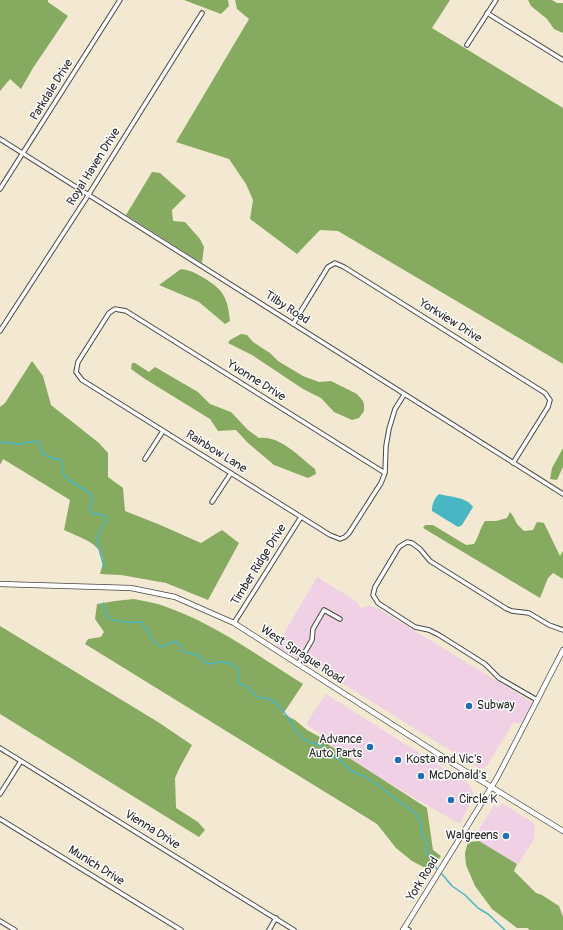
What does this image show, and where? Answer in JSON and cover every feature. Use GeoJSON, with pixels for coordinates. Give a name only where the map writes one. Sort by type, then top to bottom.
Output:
{"type":"FeatureCollection","features":[{"type":"Feature","properties":{"kind":"street","name":"Parkdale Drive"},"geometry":{"type":"LineString","coordinates":[[0,189],[120,0]]}},
{"type":"Feature","properties":{"kind":"street"},"geometry":{"type":"LineString","coordinates":[[467,45],[496,0]]}},
{"type":"Feature","properties":{"kind":"street","name":"Royal Haven Drive"},"geometry":{"type":"LineString","coordinates":[[0,331],[89,194],[202,13]]}},
{"type":"Feature","properties":{"kind":"street"},"geometry":{"type":"LineString","coordinates":[[487,13],[563,60]]}},
{"type":"Feature","properties":{"kind":"street","name":"Tilby Road"},"geometry":{"type":"LineString","coordinates":[[0,139],[563,494]]}},
{"type":"Feature","properties":{"kind":"street","name":"Yorkview Drive"},"geometry":{"type":"LineString","coordinates":[[293,324],[328,267],[335,263],[344,267],[545,393],[550,400],[548,407],[513,462]]}},
{"type":"Feature","properties":{"kind":"street","name":"Yvonne Drive"},"geometry":{"type":"LineString","coordinates":[[76,372],[78,362],[109,313],[115,309],[126,311],[385,473]]}},
{"type":"Feature","properties":{"kind":"street","name":"Rainbow Lane"},"geometry":{"type":"LineString","coordinates":[[76,372],[82,380],[300,517],[330,535],[340,539],[349,533],[381,482],[385,473]]}},
{"type":"Feature","properties":{"kind":"street"},"geometry":{"type":"LineString","coordinates":[[385,473],[386,446],[389,429],[395,409],[404,395]]}},
{"type":"Feature","properties":{"kind":"street"},"geometry":{"type":"LineString","coordinates":[[145,459],[163,431]]}},
{"type":"Feature","properties":{"kind":"street"},"geometry":{"type":"LineString","coordinates":[[212,502],[231,473]]}},
{"type":"Feature","properties":{"kind":"street","name":"Timber Ridge Drive"},"geometry":{"type":"LineString","coordinates":[[234,623],[300,517]]}},
{"type":"Feature","properties":{"kind":"street"},"geometry":{"type":"LineString","coordinates":[[537,700],[499,678],[486,664],[439,635],[429,630],[415,627],[382,606],[375,599],[374,590],[399,547],[407,542],[412,543],[420,549],[430,561],[507,609],[529,613],[549,625],[563,630]]}},
{"type":"Feature","properties":{"kind":"street","name":"West Sprague Road"},"geometry":{"type":"LineString","coordinates":[[0,584],[131,588],[175,597],[234,623],[491,787],[563,831]]}},
{"type":"Feature","properties":{"kind":"street"},"geometry":{"type":"LineString","coordinates":[[298,664],[312,640],[313,629],[324,610],[340,619]]}},
{"type":"Feature","properties":{"kind":"street","name":"York Road"},"geometry":{"type":"LineString","coordinates":[[406,929],[491,787],[563,650]]}},
{"type":"Feature","properties":{"kind":"street","name":"Vienna Drive"},"geometry":{"type":"LineString","coordinates":[[0,748],[294,930]]}},
{"type":"Feature","properties":{"kind":"street"},"geometry":{"type":"LineString","coordinates":[[0,794],[21,761]]}},
{"type":"Feature","properties":{"kind":"street","name":"Munich Drive"},"geometry":{"type":"LineString","coordinates":[[0,819],[181,930]]}},
{"type":"Feature","properties":{"kind":"street"},"geometry":{"type":"LineString","coordinates":[[269,930],[276,918]]}},
{"type":"Feature","properties":{"kind":"street"},"geometry":{"type":"LineString","coordinates":[[0,921],[15,930]]}},
{"type":"Feature","properties":{"kind":"shaded area"},"geometry":{"type":"Polygon","coordinates":[[[317,577],[356,601],[361,608],[369,606],[377,608],[533,703],[522,723],[513,723],[486,767],[480,769],[324,672],[276,647],[317,577]]]}},
{"type":"Feature","properties":{"kind":"shaded area"},"geometry":{"type":"Polygon","coordinates":[[[326,694],[470,785],[474,796],[460,824],[375,775],[329,745],[331,740],[308,726],[307,722],[326,694]]]}},
{"type":"Feature","properties":{"kind":"shaded area"},"geometry":{"type":"Polygon","coordinates":[[[502,803],[535,824],[534,839],[520,862],[517,864],[479,841],[478,831],[494,805],[498,808],[502,803]]]}},
{"type":"Feature","properties":{"kind":"green space"},"geometry":{"type":"Polygon","coordinates":[[[0,0],[48,0],[48,2],[68,16],[33,68],[21,89],[10,79],[0,91],[0,0]]]}},
{"type":"Feature","properties":{"kind":"green space"},"geometry":{"type":"Polygon","coordinates":[[[184,0],[228,0],[229,6],[221,14],[184,0]]]}},
{"type":"Feature","properties":{"kind":"green space"},"geometry":{"type":"Polygon","coordinates":[[[235,0],[450,0],[432,28],[563,108],[563,364],[338,231],[320,230],[297,254],[250,219],[253,200],[246,184],[229,159],[176,142],[249,19],[237,9],[235,0]]]}},
{"type":"Feature","properties":{"kind":"green space"},"geometry":{"type":"Polygon","coordinates":[[[528,0],[552,0],[557,3],[563,3],[563,33],[554,29],[547,19],[531,6],[528,0]]]}},
{"type":"Feature","properties":{"kind":"green space"},"geometry":{"type":"Polygon","coordinates":[[[152,172],[160,173],[186,196],[172,210],[173,221],[185,222],[200,239],[204,247],[202,263],[126,215],[152,172]]]}},
{"type":"Feature","properties":{"kind":"green space"},"geometry":{"type":"Polygon","coordinates":[[[181,269],[190,271],[211,282],[220,291],[224,296],[228,307],[230,321],[225,324],[199,302],[159,285],[181,269]]]}},
{"type":"Feature","properties":{"kind":"green space"},"geometry":{"type":"Polygon","coordinates":[[[241,334],[247,335],[253,342],[270,353],[278,361],[303,376],[319,382],[331,381],[357,394],[363,401],[364,411],[359,418],[352,420],[334,412],[321,398],[303,389],[252,355],[228,343],[230,340],[241,334]]]}},
{"type":"Feature","properties":{"kind":"green space"},"geometry":{"type":"Polygon","coordinates":[[[32,361],[43,376],[51,405],[99,443],[108,453],[108,477],[123,488],[125,511],[201,543],[222,530],[239,543],[208,600],[166,583],[121,575],[100,574],[103,561],[98,549],[88,541],[64,530],[70,500],[3,459],[0,465],[0,407],[5,403],[32,361]]]}},
{"type":"Feature","properties":{"kind":"green space"},"geometry":{"type":"Polygon","coordinates":[[[132,363],[135,363],[149,372],[155,367],[198,392],[210,404],[231,412],[248,430],[259,438],[275,440],[289,448],[315,469],[316,474],[308,478],[274,465],[248,443],[236,430],[218,431],[210,419],[131,369],[132,363]]]}},
{"type":"Feature","properties":{"kind":"green space"},"geometry":{"type":"Polygon","coordinates":[[[563,448],[563,467],[557,480],[550,479],[552,468],[563,448]]]}},
{"type":"Feature","properties":{"kind":"green space"},"geometry":{"type":"Polygon","coordinates":[[[510,512],[517,524],[524,531],[533,530],[537,522],[544,523],[560,556],[563,551],[563,579],[553,573],[548,578],[540,598],[423,528],[425,525],[433,525],[466,545],[474,544],[485,521],[496,521],[507,518],[510,512]]]}},
{"type":"Feature","properties":{"kind":"green space"},"geometry":{"type":"Polygon","coordinates":[[[134,599],[158,604],[178,611],[215,629],[251,650],[303,684],[283,714],[295,720],[307,730],[327,741],[329,745],[427,808],[433,850],[441,856],[431,871],[412,861],[396,848],[377,824],[85,644],[88,639],[101,637],[104,632],[95,619],[97,604],[134,599]]]}},
{"type":"Feature","properties":{"kind":"green space"},"geometry":{"type":"Polygon","coordinates":[[[0,626],[158,722],[192,745],[175,778],[176,808],[198,822],[205,830],[199,837],[0,714],[0,626]]]}},
{"type":"Feature","properties":{"kind":"green space"},"geometry":{"type":"Polygon","coordinates":[[[479,841],[517,864],[514,871],[536,893],[542,895],[559,906],[563,917],[563,930],[530,930],[527,928],[517,928],[492,909],[475,886],[466,865],[465,853],[468,842],[479,841]]]}},
{"type":"Feature","properties":{"kind":"water"},"geometry":{"type":"Polygon","coordinates":[[[439,494],[463,499],[473,507],[462,525],[458,527],[432,511],[432,506],[439,494]]]}},
{"type":"Feature","properties":{"kind":"waterway"},"geometry":{"type":"LineString","coordinates":[[0,443],[6,442],[19,444],[39,442],[41,451],[44,454],[48,457],[61,460],[63,466],[62,472],[69,480],[91,494],[93,499],[89,510],[93,514],[99,514],[106,517],[98,535],[98,547],[104,567]]}},
{"type":"Feature","properties":{"kind":"waterway"},"geometry":{"type":"LineString","coordinates":[[103,603],[104,611],[109,618],[125,622],[142,622],[156,644],[162,647],[171,642],[175,642],[181,645],[180,650],[197,655],[209,664],[226,662],[237,668],[240,671],[238,681],[240,684],[246,686],[259,698],[268,698],[276,703],[288,717],[293,727],[305,740],[322,746],[328,753],[341,761],[351,771],[366,777],[416,814],[421,824],[421,831],[427,844],[426,849],[437,869]]}},
{"type":"Feature","properties":{"kind":"waterway"},"geometry":{"type":"LineString","coordinates":[[442,874],[452,886],[465,895],[478,908],[488,914],[505,930]]}},
{"type":"Feature","properties":{"kind":"place","name":"Subway"},"geometry":{"type":"Point","coordinates":[469,706]}},
{"type":"Feature","properties":{"kind":"place","name":"Advance Auto Parts"},"geometry":{"type":"Point","coordinates":[370,747]}},
{"type":"Feature","properties":{"kind":"place","name":"Kosta and Vic's"},"geometry":{"type":"Point","coordinates":[398,760]}},
{"type":"Feature","properties":{"kind":"place","name":"McDonald's"},"geometry":{"type":"Point","coordinates":[421,776]}},
{"type":"Feature","properties":{"kind":"place","name":"Circle K"},"geometry":{"type":"Point","coordinates":[451,800]}},
{"type":"Feature","properties":{"kind":"place","name":"Walgreens"},"geometry":{"type":"Point","coordinates":[506,836]}}]}
